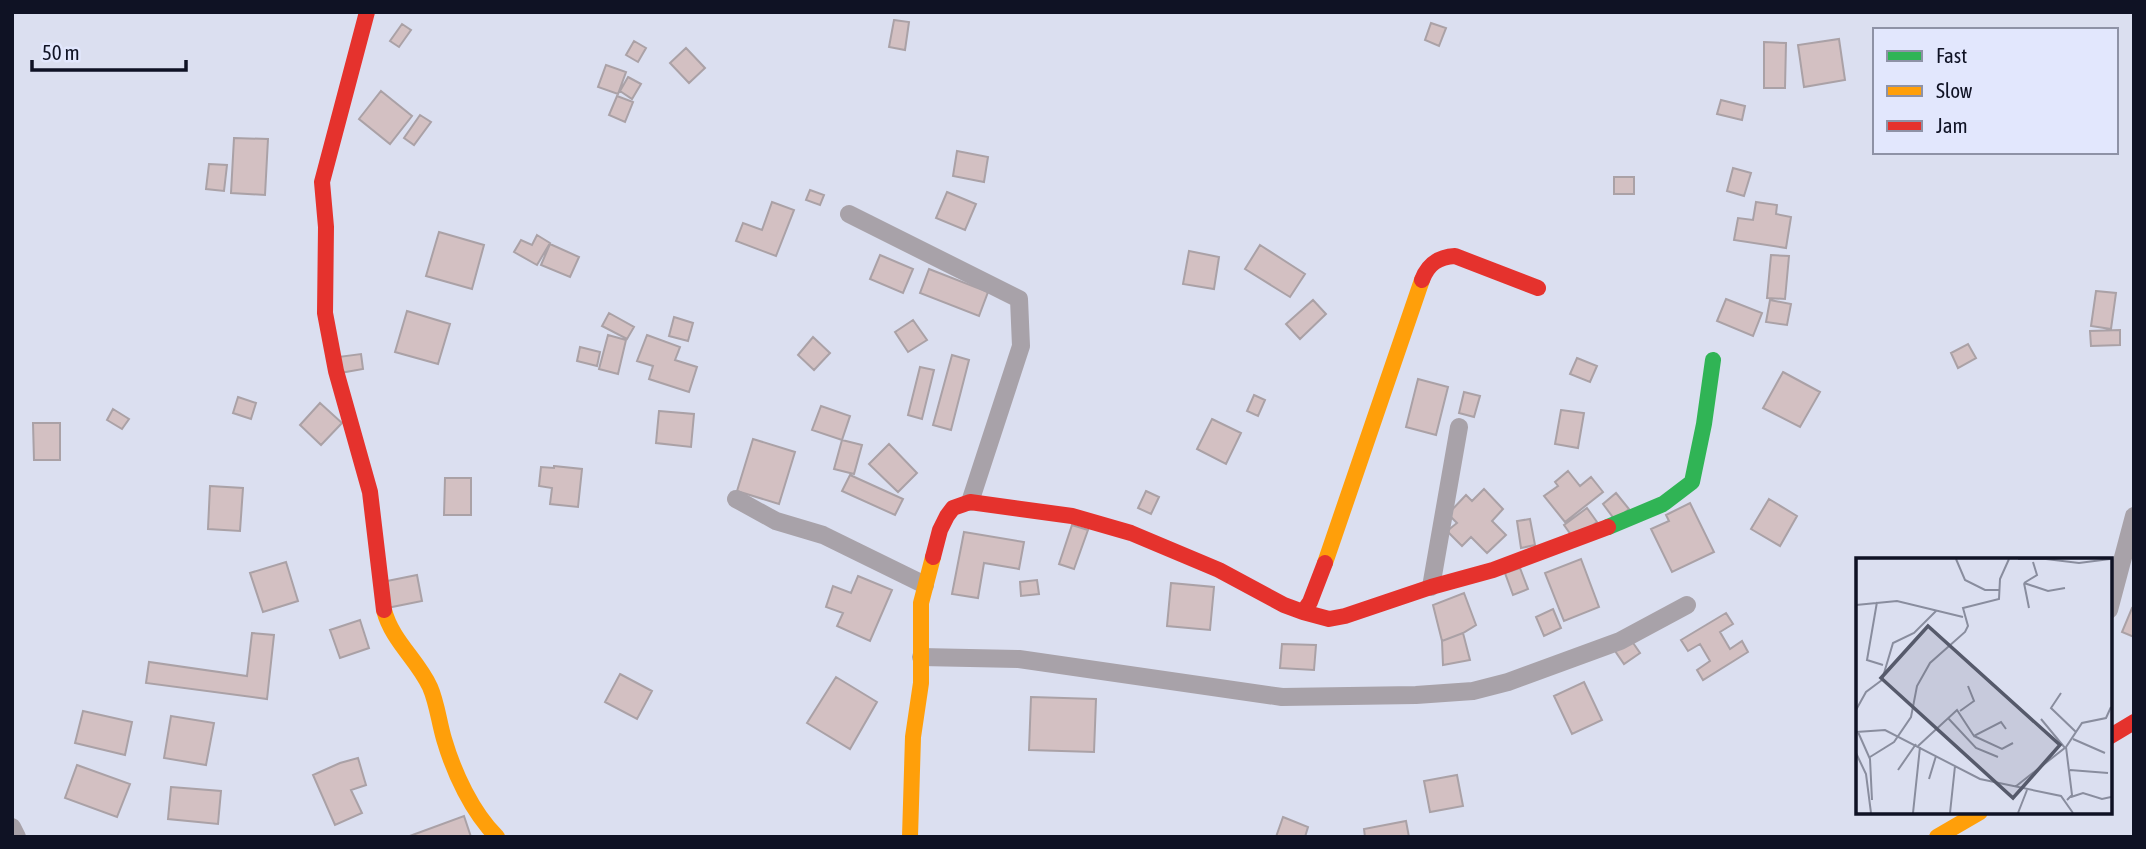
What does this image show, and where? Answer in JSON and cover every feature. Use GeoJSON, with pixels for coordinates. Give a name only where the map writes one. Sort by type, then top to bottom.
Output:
{"type":"FeatureCollection","features":[{"type":"Feature","properties":{"kind":"street"},"geometry":{"type":"LineString","coordinates":[[367,12],[322,181],[326,227],[325,313],[336,371],[370,492],[381,595],[387,621],[397,641],[423,674],[446,742],[472,805],[483,823],[497,837]]}},
{"type":"Feature","properties":{"kind":"street"},"geometry":{"type":"LineString","coordinates":[[849,214],[1019,299],[1021,346],[970,502]]}},
{"type":"Feature","properties":{"kind":"street"},"geometry":{"type":"LineString","coordinates":[[1303,612],[1310,602],[1337,532],[1426,269],[1433,261],[1445,256],[1455,256],[1538,288]]}},
{"type":"Feature","properties":{"kind":"street"},"geometry":{"type":"LineString","coordinates":[[910,837],[913,737],[921,683],[919,616],[925,585],[947,516],[953,508],[970,502],[1072,516],[1131,533],[1219,570],[1283,605],[1329,618],[1345,616],[1431,587],[1493,570],[1566,544],[1663,503],[1683,490],[1692,482],[1696,466],[1713,360]]}},
{"type":"Feature","properties":{"kind":"street"},"geometry":{"type":"LineString","coordinates":[[1431,587],[1458,427]]}},
{"type":"Feature","properties":{"kind":"street"},"geometry":{"type":"LineString","coordinates":[[736,499],[776,521],[823,535],[925,585]]}},
{"type":"Feature","properties":{"kind":"street"},"geometry":{"type":"LineString","coordinates":[[2111,602],[2134,516]]}},
{"type":"Feature","properties":{"kind":"street"},"geometry":{"type":"LineString","coordinates":[[921,657],[1019,659],[1282,697],[1473,691],[1508,682],[1620,641],[1688,605]]}},
{"type":"Feature","properties":{"kind":"street"},"geometry":{"type":"LineString","coordinates":[[2111,736],[2134,722]]}},
{"type":"Feature","properties":{"kind":"street"},"geometry":{"type":"LineString","coordinates":[[1937,837],[1977,814]]}},
{"type":"Feature","properties":{"kind":"street"},"geometry":{"type":"LineString","coordinates":[[12,827],[17,837]]}},
{"type":"Feature","properties":{"kind":"building"},"geometry":{"type":"Polygon","coordinates":[[[894,20],[909,22],[905,50],[889,47],[894,20]]]}},
{"type":"Feature","properties":{"kind":"building"},"geometry":{"type":"Polygon","coordinates":[[[1431,23],[1446,28],[1439,46],[1425,40],[1431,23]]]}},
{"type":"Feature","properties":{"kind":"building"},"geometry":{"type":"Polygon","coordinates":[[[402,24],[411,30],[399,47],[390,41],[402,24]]]}},
{"type":"Feature","properties":{"kind":"building"},"geometry":{"type":"Polygon","coordinates":[[[1839,39],[1845,80],[1804,87],[1798,45],[1839,39]]]}},
{"type":"Feature","properties":{"kind":"building"},"geometry":{"type":"Polygon","coordinates":[[[634,41],[646,48],[638,62],[626,55],[634,41]]]}},
{"type":"Feature","properties":{"kind":"building"},"geometry":{"type":"Polygon","coordinates":[[[1764,42],[1786,43],[1785,88],[1764,88],[1764,42]]]}},
{"type":"Feature","properties":{"kind":"building"},"geometry":{"type":"Polygon","coordinates":[[[686,48],[705,68],[689,83],[670,63],[686,48]]]}},
{"type":"Feature","properties":{"kind":"building"},"geometry":{"type":"Polygon","coordinates":[[[606,65],[626,72],[618,94],[598,87],[606,65]]]}},
{"type":"Feature","properties":{"kind":"building"},"geometry":{"type":"Polygon","coordinates":[[[628,77],[641,84],[632,99],[620,91],[628,77]]]}},
{"type":"Feature","properties":{"kind":"building"},"geometry":{"type":"Polygon","coordinates":[[[381,91],[412,116],[390,144],[359,119],[381,91]]]}},
{"type":"Feature","properties":{"kind":"building"},"geometry":{"type":"Polygon","coordinates":[[[617,96],[633,102],[625,122],[609,115],[617,96]]]}},
{"type":"Feature","properties":{"kind":"building"},"geometry":{"type":"Polygon","coordinates":[[[1721,100],[1745,106],[1742,120],[1717,114],[1721,100]]]}},
{"type":"Feature","properties":{"kind":"building"},"geometry":{"type":"Polygon","coordinates":[[[420,115],[431,122],[414,145],[404,138],[420,115]]]}},
{"type":"Feature","properties":{"kind":"building"},"geometry":{"type":"Polygon","coordinates":[[[234,138],[268,139],[265,195],[231,193],[234,138]]]}},
{"type":"Feature","properties":{"kind":"building"},"geometry":{"type":"Polygon","coordinates":[[[957,151],[988,157],[984,182],[953,176],[957,151]]]}},
{"type":"Feature","properties":{"kind":"building"},"geometry":{"type":"Polygon","coordinates":[[[209,164],[227,165],[224,191],[206,189],[209,164]]]}},
{"type":"Feature","properties":{"kind":"building"},"geometry":{"type":"Polygon","coordinates":[[[1733,168],[1751,173],[1744,196],[1727,191],[1733,168]]]}},
{"type":"Feature","properties":{"kind":"building"},"geometry":{"type":"Polygon","coordinates":[[[1614,177],[1634,177],[1634,194],[1614,194],[1614,177]]]}},
{"type":"Feature","properties":{"kind":"building"},"geometry":{"type":"Polygon","coordinates":[[[810,190],[824,195],[820,205],[806,200],[810,190]]]}},
{"type":"Feature","properties":{"kind":"building"},"geometry":{"type":"Polygon","coordinates":[[[947,192],[976,204],[965,230],[936,218],[947,192]]]}},
{"type":"Feature","properties":{"kind":"building"},"geometry":{"type":"Polygon","coordinates":[[[772,202],[794,210],[776,256],[736,241],[743,223],[762,230],[772,202]]]}},
{"type":"Feature","properties":{"kind":"building"},"geometry":{"type":"Polygon","coordinates":[[[1756,202],[1777,205],[1776,214],[1791,217],[1786,248],[1734,240],[1738,218],[1753,220],[1756,202]]]}},
{"type":"Feature","properties":{"kind":"building"},"geometry":{"type":"Polygon","coordinates":[[[439,232],[484,245],[472,289],[426,276],[439,232]]]}},
{"type":"Feature","properties":{"kind":"building"},"geometry":{"type":"Polygon","coordinates":[[[537,235],[550,243],[537,265],[514,252],[521,240],[532,245],[537,235]]]}},
{"type":"Feature","properties":{"kind":"building"},"geometry":{"type":"Polygon","coordinates":[[[550,244],[579,257],[570,277],[541,265],[550,244]]]}},
{"type":"Feature","properties":{"kind":"building"},"geometry":{"type":"Polygon","coordinates":[[[1260,245],[1305,274],[1290,297],[1245,269],[1260,245]]]}},
{"type":"Feature","properties":{"kind":"building"},"geometry":{"type":"Polygon","coordinates":[[[1189,251],[1219,257],[1214,289],[1183,284],[1189,251]]]}},
{"type":"Feature","properties":{"kind":"building"},"geometry":{"type":"Polygon","coordinates":[[[880,255],[913,269],[903,293],[870,279],[880,255]]]}},
{"type":"Feature","properties":{"kind":"building"},"geometry":{"type":"Polygon","coordinates":[[[1771,255],[1789,256],[1785,299],[1767,298],[1771,255]]]}},
{"type":"Feature","properties":{"kind":"building"},"geometry":{"type":"Polygon","coordinates":[[[929,269],[988,292],[979,316],[920,293],[929,269]]]}},
{"type":"Feature","properties":{"kind":"building"},"geometry":{"type":"Polygon","coordinates":[[[2096,291],[2116,293],[2111,329],[2091,326],[2096,291]]]}},
{"type":"Feature","properties":{"kind":"building"},"geometry":{"type":"Polygon","coordinates":[[[1726,299],[1762,313],[1753,336],[1717,321],[1726,299]]]}},
{"type":"Feature","properties":{"kind":"building"},"geometry":{"type":"Polygon","coordinates":[[[1313,300],[1326,314],[1300,339],[1286,324],[1313,300]]]}},
{"type":"Feature","properties":{"kind":"building"},"geometry":{"type":"Polygon","coordinates":[[[1770,300],[1791,304],[1787,325],[1766,322],[1770,300]]]}},
{"type":"Feature","properties":{"kind":"building"},"geometry":{"type":"Polygon","coordinates":[[[407,311],[450,324],[438,364],[395,352],[407,311]]]}},
{"type":"Feature","properties":{"kind":"building"},"geometry":{"type":"Polygon","coordinates":[[[609,313],[634,327],[627,339],[602,326],[609,313]]]}},
{"type":"Feature","properties":{"kind":"building"},"geometry":{"type":"Polygon","coordinates":[[[674,317],[693,323],[688,341],[669,336],[674,317]]]}},
{"type":"Feature","properties":{"kind":"building"},"geometry":{"type":"Polygon","coordinates":[[[913,320],[927,340],[908,352],[895,332],[913,320]]]}},
{"type":"Feature","properties":{"kind":"building"},"geometry":{"type":"Polygon","coordinates":[[[2120,330],[2120,345],[2091,346],[2090,331],[2120,330]]]}},
{"type":"Feature","properties":{"kind":"building"},"geometry":{"type":"Polygon","coordinates":[[[608,335],[626,340],[618,374],[599,369],[608,335]]]}},
{"type":"Feature","properties":{"kind":"building"},"geometry":{"type":"Polygon","coordinates":[[[647,335],[680,347],[675,360],[697,367],[689,392],[649,379],[653,366],[637,361],[647,335]]]}},
{"type":"Feature","properties":{"kind":"building"},"geometry":{"type":"Polygon","coordinates":[[[813,337],[830,353],[814,370],[798,355],[813,337]]]}},
{"type":"Feature","properties":{"kind":"building"},"geometry":{"type":"Polygon","coordinates":[[[1968,344],[1976,358],[1958,368],[1951,353],[1968,344]]]}},
{"type":"Feature","properties":{"kind":"building"},"geometry":{"type":"Polygon","coordinates":[[[580,347],[600,352],[597,366],[577,361],[580,347]]]}},
{"type":"Feature","properties":{"kind":"building"},"geometry":{"type":"Polygon","coordinates":[[[361,354],[363,369],[340,373],[338,357],[361,354]]]}},
{"type":"Feature","properties":{"kind":"building"},"geometry":{"type":"Polygon","coordinates":[[[952,355],[969,360],[951,430],[933,425],[952,355]]]}},
{"type":"Feature","properties":{"kind":"building"},"geometry":{"type":"Polygon","coordinates":[[[1577,358],[1597,366],[1590,382],[1570,374],[1577,358]]]}},
{"type":"Feature","properties":{"kind":"building"},"geometry":{"type":"Polygon","coordinates":[[[920,367],[934,370],[922,419],[908,415],[920,367]]]}},
{"type":"Feature","properties":{"kind":"building"},"geometry":{"type":"Polygon","coordinates":[[[1783,372],[1820,392],[1800,427],[1763,408],[1783,372]]]}},
{"type":"Feature","properties":{"kind":"building"},"geometry":{"type":"Polygon","coordinates":[[[1418,379],[1448,387],[1436,435],[1406,427],[1418,379]]]}},
{"type":"Feature","properties":{"kind":"building"},"geometry":{"type":"Polygon","coordinates":[[[1464,392],[1480,396],[1474,417],[1459,413],[1464,392]]]}},
{"type":"Feature","properties":{"kind":"building"},"geometry":{"type":"Polygon","coordinates":[[[1254,395],[1265,400],[1258,416],[1247,411],[1254,395]]]}},
{"type":"Feature","properties":{"kind":"building"},"geometry":{"type":"Polygon","coordinates":[[[238,397],[256,403],[251,419],[233,413],[238,397]]]}},
{"type":"Feature","properties":{"kind":"building"},"geometry":{"type":"Polygon","coordinates":[[[320,403],[342,423],[321,445],[300,425],[320,403]]]}},
{"type":"Feature","properties":{"kind":"building"},"geometry":{"type":"Polygon","coordinates":[[[821,406],[850,416],[842,440],[812,430],[821,406]]]}},
{"type":"Feature","properties":{"kind":"building"},"geometry":{"type":"Polygon","coordinates":[[[113,409],[129,419],[122,429],[107,420],[113,409]]]}},
{"type":"Feature","properties":{"kind":"building"},"geometry":{"type":"Polygon","coordinates":[[[1561,410],[1584,413],[1578,448],[1555,444],[1561,410]]]}},
{"type":"Feature","properties":{"kind":"building"},"geometry":{"type":"Polygon","coordinates":[[[659,411],[694,414],[691,447],[656,443],[659,411]]]}},
{"type":"Feature","properties":{"kind":"building"},"geometry":{"type":"Polygon","coordinates":[[[1212,419],[1241,433],[1226,464],[1197,449],[1212,419]]]}},
{"type":"Feature","properties":{"kind":"building"},"geometry":{"type":"Polygon","coordinates":[[[33,423],[60,423],[60,460],[34,460],[33,423]]]}},
{"type":"Feature","properties":{"kind":"building"},"geometry":{"type":"Polygon","coordinates":[[[753,439],[795,452],[779,504],[737,491],[753,439]]]}},
{"type":"Feature","properties":{"kind":"building"},"geometry":{"type":"Polygon","coordinates":[[[842,440],[862,445],[854,474],[834,469],[842,440]]]}},
{"type":"Feature","properties":{"kind":"building"},"geometry":{"type":"Polygon","coordinates":[[[889,444],[917,473],[898,492],[869,464],[889,444]]]}},
{"type":"Feature","properties":{"kind":"building"},"geometry":{"type":"Polygon","coordinates":[[[541,467],[582,469],[578,507],[550,504],[552,488],[539,486],[541,467]]]}},
{"type":"Feature","properties":{"kind":"building"},"geometry":{"type":"Polygon","coordinates":[[[1568,471],[1580,486],[1591,477],[1603,492],[1565,522],[1544,496],[1558,486],[1555,482],[1568,471]]]}},
{"type":"Feature","properties":{"kind":"building"},"geometry":{"type":"Polygon","coordinates":[[[850,475],[903,499],[895,515],[842,491],[850,475]]]}},
{"type":"Feature","properties":{"kind":"building"},"geometry":{"type":"Polygon","coordinates":[[[445,478],[471,478],[471,515],[444,515],[445,478]]]}},
{"type":"Feature","properties":{"kind":"building"},"geometry":{"type":"Polygon","coordinates":[[[210,486],[243,488],[240,531],[208,529],[210,486]]]}},
{"type":"Feature","properties":{"kind":"building"},"geometry":{"type":"Polygon","coordinates":[[[1484,489],[1503,509],[1492,521],[1506,535],[1487,553],[1471,537],[1462,546],[1447,531],[1457,523],[1448,514],[1466,495],[1472,501],[1484,489]]]}},
{"type":"Feature","properties":{"kind":"building"},"geometry":{"type":"Polygon","coordinates":[[[1146,491],[1159,497],[1151,514],[1138,508],[1146,491]]]}},
{"type":"Feature","properties":{"kind":"building"},"geometry":{"type":"Polygon","coordinates":[[[1616,493],[1629,509],[1615,520],[1603,504],[1616,493]]]}},
{"type":"Feature","properties":{"kind":"building"},"geometry":{"type":"Polygon","coordinates":[[[1769,499],[1797,516],[1780,546],[1751,529],[1769,499]]]}},
{"type":"Feature","properties":{"kind":"building"},"geometry":{"type":"Polygon","coordinates":[[[1690,503],[1714,552],[1672,572],[1651,529],[1669,521],[1666,515],[1690,503]]]}},
{"type":"Feature","properties":{"kind":"building"},"geometry":{"type":"Polygon","coordinates":[[[1587,508],[1597,522],[1574,539],[1564,525],[1587,508]]]}},
{"type":"Feature","properties":{"kind":"building"},"geometry":{"type":"Polygon","coordinates":[[[1530,519],[1535,545],[1521,548],[1517,521],[1530,519]]]}},
{"type":"Feature","properties":{"kind":"building"},"geometry":{"type":"Polygon","coordinates":[[[1072,525],[1088,530],[1074,569],[1059,564],[1072,525]]]}},
{"type":"Feature","properties":{"kind":"building"},"geometry":{"type":"Polygon","coordinates":[[[964,532],[1024,542],[1019,569],[984,563],[978,598],[952,594],[964,532]]]}},
{"type":"Feature","properties":{"kind":"building"},"geometry":{"type":"Polygon","coordinates":[[[1581,559],[1599,607],[1564,621],[1545,573],[1581,559]]]}},
{"type":"Feature","properties":{"kind":"building"},"geometry":{"type":"Polygon","coordinates":[[[286,562],[298,601],[263,612],[250,573],[286,562]]]}},
{"type":"Feature","properties":{"kind":"building"},"geometry":{"type":"Polygon","coordinates":[[[1520,568],[1528,589],[1513,595],[1505,573],[1520,568]]]}},
{"type":"Feature","properties":{"kind":"building"},"geometry":{"type":"Polygon","coordinates":[[[417,575],[422,601],[387,608],[382,582],[417,575]]]}},
{"type":"Feature","properties":{"kind":"building"},"geometry":{"type":"Polygon","coordinates":[[[858,576],[892,590],[870,641],[837,626],[843,613],[826,607],[833,586],[851,593],[858,576]]]}},
{"type":"Feature","properties":{"kind":"building"},"geometry":{"type":"Polygon","coordinates":[[[1037,580],[1039,594],[1021,596],[1020,582],[1037,580]]]}},
{"type":"Feature","properties":{"kind":"building"},"geometry":{"type":"Polygon","coordinates":[[[1171,583],[1214,587],[1210,630],[1167,626],[1171,583]]]}},
{"type":"Feature","properties":{"kind":"building"},"geometry":{"type":"Polygon","coordinates":[[[1464,593],[1476,625],[1442,641],[1433,605],[1464,593]]]}},
{"type":"Feature","properties":{"kind":"building"},"geometry":{"type":"Polygon","coordinates":[[[2132,608],[2134,609],[2134,637],[2122,632],[2132,608]]]}},
{"type":"Feature","properties":{"kind":"building"},"geometry":{"type":"Polygon","coordinates":[[[1553,609],[1561,628],[1544,636],[1536,617],[1553,609]]]}},
{"type":"Feature","properties":{"kind":"building"},"geometry":{"type":"Polygon","coordinates":[[[1726,613],[1733,624],[1720,632],[1730,649],[1742,641],[1748,652],[1703,680],[1697,670],[1710,661],[1700,644],[1688,651],[1681,640],[1726,613]]]}},
{"type":"Feature","properties":{"kind":"building"},"geometry":{"type":"Polygon","coordinates":[[[360,620],[369,648],[340,658],[330,630],[360,620]]]}},
{"type":"Feature","properties":{"kind":"building"},"geometry":{"type":"Polygon","coordinates":[[[252,633],[274,635],[267,699],[146,683],[149,662],[247,676],[252,633]]]}},
{"type":"Feature","properties":{"kind":"building"},"geometry":{"type":"Polygon","coordinates":[[[1463,633],[1470,660],[1443,665],[1442,641],[1463,633]]]}},
{"type":"Feature","properties":{"kind":"building"},"geometry":{"type":"Polygon","coordinates":[[[1629,637],[1640,653],[1624,664],[1613,648],[1629,637]]]}},
{"type":"Feature","properties":{"kind":"building"},"geometry":{"type":"Polygon","coordinates":[[[1282,644],[1316,645],[1314,670],[1280,668],[1282,644]]]}},
{"type":"Feature","properties":{"kind":"building"},"geometry":{"type":"Polygon","coordinates":[[[620,674],[652,691],[637,719],[605,702],[620,674]]]}},
{"type":"Feature","properties":{"kind":"building"},"geometry":{"type":"Polygon","coordinates":[[[836,677],[877,702],[850,749],[807,723],[836,677]]]}},
{"type":"Feature","properties":{"kind":"building"},"geometry":{"type":"Polygon","coordinates":[[[1584,682],[1602,720],[1572,734],[1554,696],[1584,682]]]}},
{"type":"Feature","properties":{"kind":"building"},"geometry":{"type":"Polygon","coordinates":[[[1031,697],[1096,699],[1094,752],[1029,750],[1031,697]]]}},
{"type":"Feature","properties":{"kind":"building"},"geometry":{"type":"Polygon","coordinates":[[[83,711],[132,722],[125,755],[75,743],[83,711]]]}},
{"type":"Feature","properties":{"kind":"building"},"geometry":{"type":"Polygon","coordinates":[[[171,716],[214,723],[206,765],[164,758],[171,716]]]}},
{"type":"Feature","properties":{"kind":"building"},"geometry":{"type":"Polygon","coordinates":[[[358,758],[366,785],[351,790],[362,813],[335,825],[313,775],[358,758]]]}},
{"type":"Feature","properties":{"kind":"building"},"geometry":{"type":"Polygon","coordinates":[[[77,765],[130,784],[117,817],[65,798],[77,765]]]}},
{"type":"Feature","properties":{"kind":"building"},"geometry":{"type":"Polygon","coordinates":[[[1457,775],[1463,806],[1430,812],[1424,781],[1457,775]]]}},
{"type":"Feature","properties":{"kind":"building"},"geometry":{"type":"Polygon","coordinates":[[[171,787],[221,791],[218,824],[168,819],[171,787]]]}},
{"type":"Feature","properties":{"kind":"building"},"geometry":{"type":"Polygon","coordinates":[[[464,816],[471,837],[407,837],[464,816]]]}},
{"type":"Feature","properties":{"kind":"building"},"geometry":{"type":"Polygon","coordinates":[[[1283,817],[1308,827],[1305,837],[1276,837],[1283,817]]]}},
{"type":"Feature","properties":{"kind":"building"},"geometry":{"type":"Polygon","coordinates":[[[1406,821],[1409,837],[1365,837],[1364,829],[1406,821]]]}},
{"type":"Feature","properties":{"kind":"traffic: fast"},"geometry":{"type":"LineString","coordinates":[[1608,527],[1663,504],[1692,482],[1713,360]]}},
{"type":"Feature","properties":{"kind":"traffic: slow"},"geometry":{"type":"LineString","coordinates":[[1325,563],[1422,280]]}},
{"type":"Feature","properties":{"kind":"traffic: slow"},"geometry":{"type":"LineString","coordinates":[[910,837],[913,737],[921,683],[921,603],[933,557]]}},
{"type":"Feature","properties":{"kind":"traffic: slow"},"geometry":{"type":"LineString","coordinates":[[384,610],[393,631],[430,687],[448,752],[465,791],[497,837]]}},
{"type":"Feature","properties":{"kind":"traffic: slow"},"geometry":{"type":"LineString","coordinates":[[1937,837],[1977,814]]}},
{"type":"Feature","properties":{"kind":"traffic: jam"},"geometry":{"type":"LineString","coordinates":[[367,12],[322,182],[326,227],[325,313],[336,371],[370,492],[384,610]]}},
{"type":"Feature","properties":{"kind":"traffic: jam"},"geometry":{"type":"LineString","coordinates":[[1422,280],[1434,262],[1455,256],[1538,288]]}},
{"type":"Feature","properties":{"kind":"traffic: jam"},"geometry":{"type":"LineString","coordinates":[[933,557],[940,530],[947,516],[953,508],[970,502],[1072,516],[1131,533],[1219,570],[1284,605],[1303,612],[1310,602],[1325,563]]}},
{"type":"Feature","properties":{"kind":"traffic: jam"},"geometry":{"type":"LineString","coordinates":[[1303,612],[1329,619],[1345,616],[1431,587],[1493,570],[1608,527]]}},
{"type":"Feature","properties":{"kind":"traffic: jam"},"geometry":{"type":"LineString","coordinates":[[2111,736],[2134,722]]}}]}
